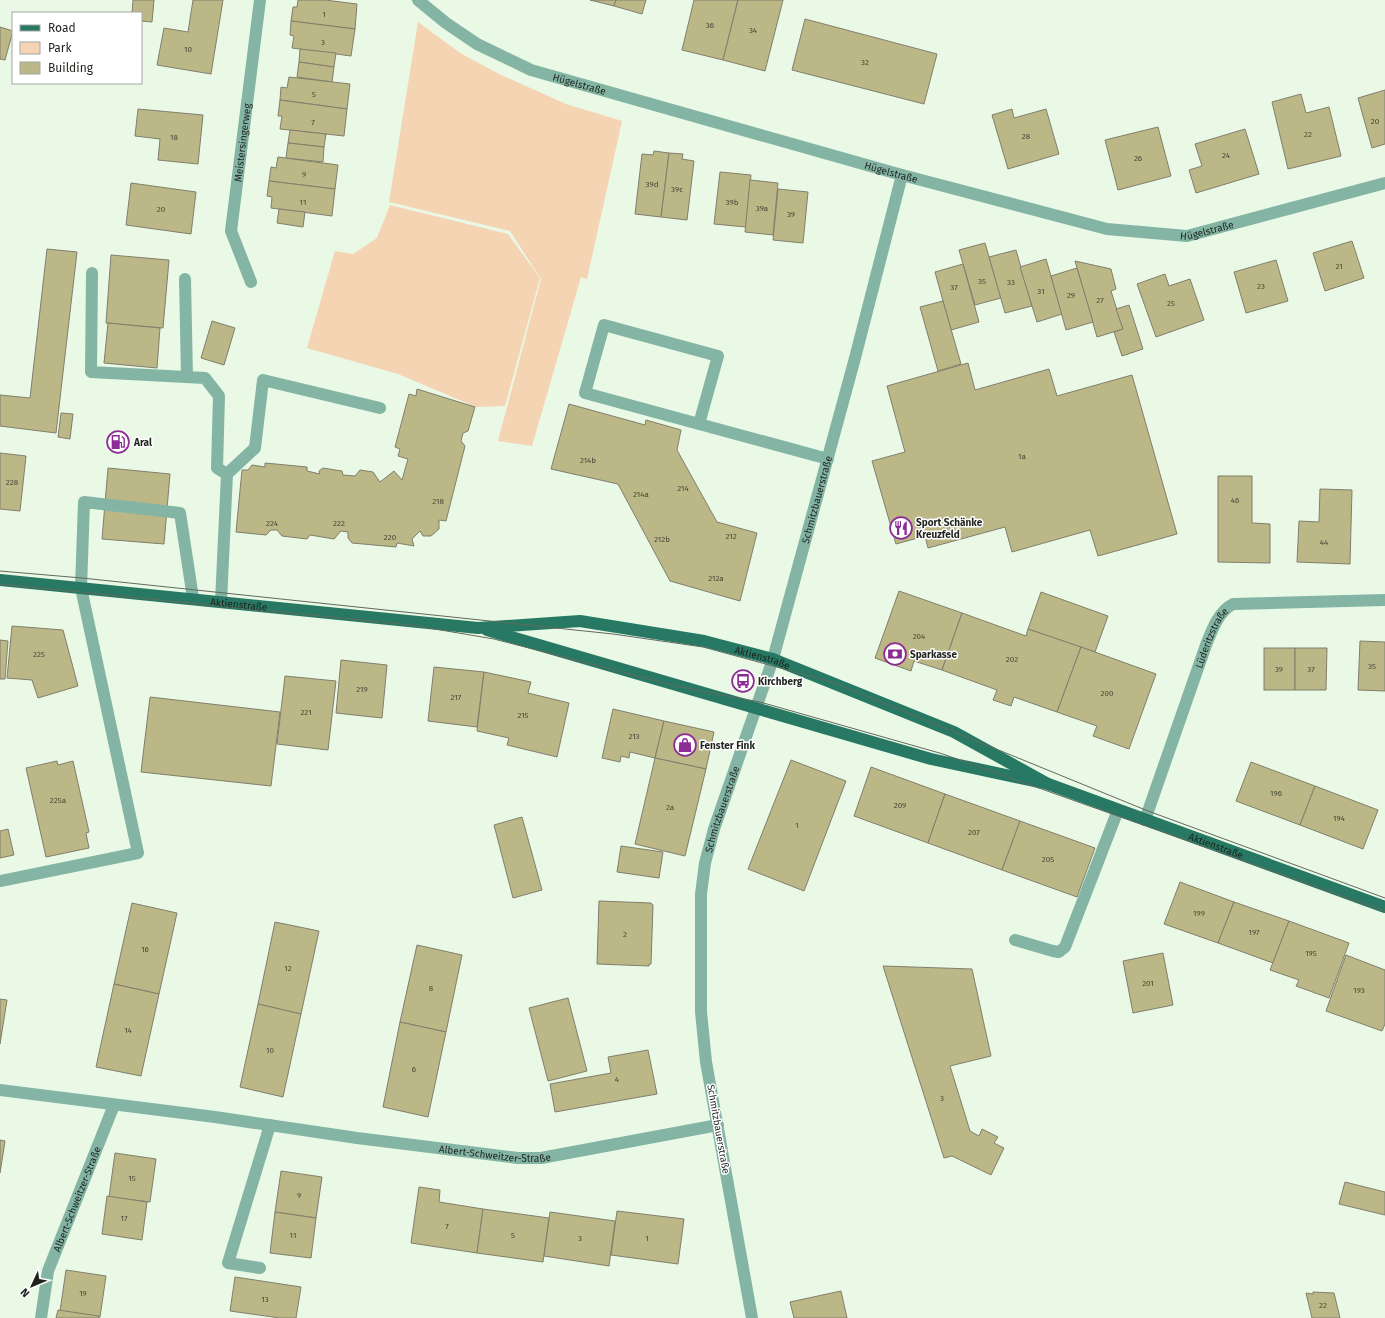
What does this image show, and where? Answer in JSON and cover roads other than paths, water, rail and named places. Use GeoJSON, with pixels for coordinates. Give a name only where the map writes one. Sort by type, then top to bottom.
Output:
{"type":"FeatureCollection","features":[{"type":"Feature","properties":{"kind":"main road","name":"Aktienstraße"},"geometry":{"type":"LineString","coordinates":[[0,580],[193,598],[478,628],[580,621],[704,641],[773,659],[954,732],[1048,784]]}},
{"type":"Feature","properties":{"kind":"main road","name":"Aktienstraße"},"geometry":{"type":"LineString","coordinates":[[478,628],[931,759],[1048,784],[1385,907]]}},
{"type":"Feature","properties":{"kind":"street","name":"Meistersingerweg"},"geometry":{"type":"LineString","coordinates":[[251,282],[231,231],[260,0]]}},
{"type":"Feature","properties":{"kind":"street","name":"Hügelstraße"},"geometry":{"type":"LineString","coordinates":[[418,0],[446,23],[477,44],[531,70],[902,175],[1107,229],[1187,236],[1385,183]]}},
{"type":"Feature","properties":{"kind":"street","name":"Schmitzbauerstraße"},"geometry":{"type":"LineString","coordinates":[[752,1318],[706,1062],[701,1012],[701,894],[714,829],[740,752],[757,709],[773,659],[828,459],[902,175]]}},
{"type":"Feature","properties":{"kind":"street"},"geometry":{"type":"LineString","coordinates":[[92,273],[91,372],[205,378],[219,396],[217,468],[228,474]]}},
{"type":"Feature","properties":{"kind":"street"},"geometry":{"type":"LineString","coordinates":[[185,279],[187,377]]}},
{"type":"Feature","properties":{"kind":"street"},"geometry":{"type":"LineString","coordinates":[[699,424],[718,356],[604,325],[586,394],[828,459]]}},
{"type":"Feature","properties":{"kind":"street"},"geometry":{"type":"LineString","coordinates":[[222,602],[228,474],[255,448],[264,380],[380,408]]}},
{"type":"Feature","properties":{"kind":"street"},"geometry":{"type":"LineString","coordinates":[[0,881],[138,853],[81,588],[84,502],[180,513],[193,598]]}},
{"type":"Feature","properties":{"kind":"street","name":"Lüderitzstraße"},"geometry":{"type":"LineString","coordinates":[[1145,820],[1206,645],[1213,628],[1225,608],[1233,604],[1385,600]]}},
{"type":"Feature","properties":{"kind":"street"},"geometry":{"type":"LineString","coordinates":[[1015,940],[1059,952],[1065,947],[1118,810]]}},
{"type":"Feature","properties":{"kind":"street","name":"Albert-Schweitzer-Straße"},"geometry":{"type":"LineString","coordinates":[[0,1090],[518,1158],[541,1158],[718,1125]]}},
{"type":"Feature","properties":{"kind":"street","name":"Albert-Schweitzer-Straße"},"geometry":{"type":"LineString","coordinates":[[41,1318],[48,1271],[114,1105]]}},
{"type":"Feature","properties":{"kind":"street"},"geometry":{"type":"LineString","coordinates":[[260,1268],[228,1263],[270,1125]]}},
{"type":"Feature","properties":{"kind":"tram line"},"geometry":{"type":"LineString","coordinates":[[0,571],[82,578],[613,634],[703,647],[832,682],[1148,811],[1385,898]]}},
{"type":"Feature","properties":{"kind":"tram line"},"geometry":{"type":"LineString","coordinates":[[0,584],[411,625],[494,639],[676,686],[760,702],[943,754],[1385,911]]}},
{"type":"Feature","properties":{"kind":"place","name":"Aral"},"geometry":{"type":"Point","coordinates":[118,442]}},
{"type":"Feature","properties":{"kind":"place","name":"Sport Schänke Kreuzfeld"},"geometry":{"type":"Point","coordinates":[901,528]}},
{"type":"Feature","properties":{"kind":"place","name":"Sparkasse"},"geometry":{"type":"Point","coordinates":[895,654]}},
{"type":"Feature","properties":{"kind":"place","name":"Kirchberg"},"geometry":{"type":"Point","coordinates":[743,681]}},
{"type":"Feature","properties":{"kind":"place","name":"Fenster Fink"},"geometry":{"type":"Point","coordinates":[685,745]}}]}
